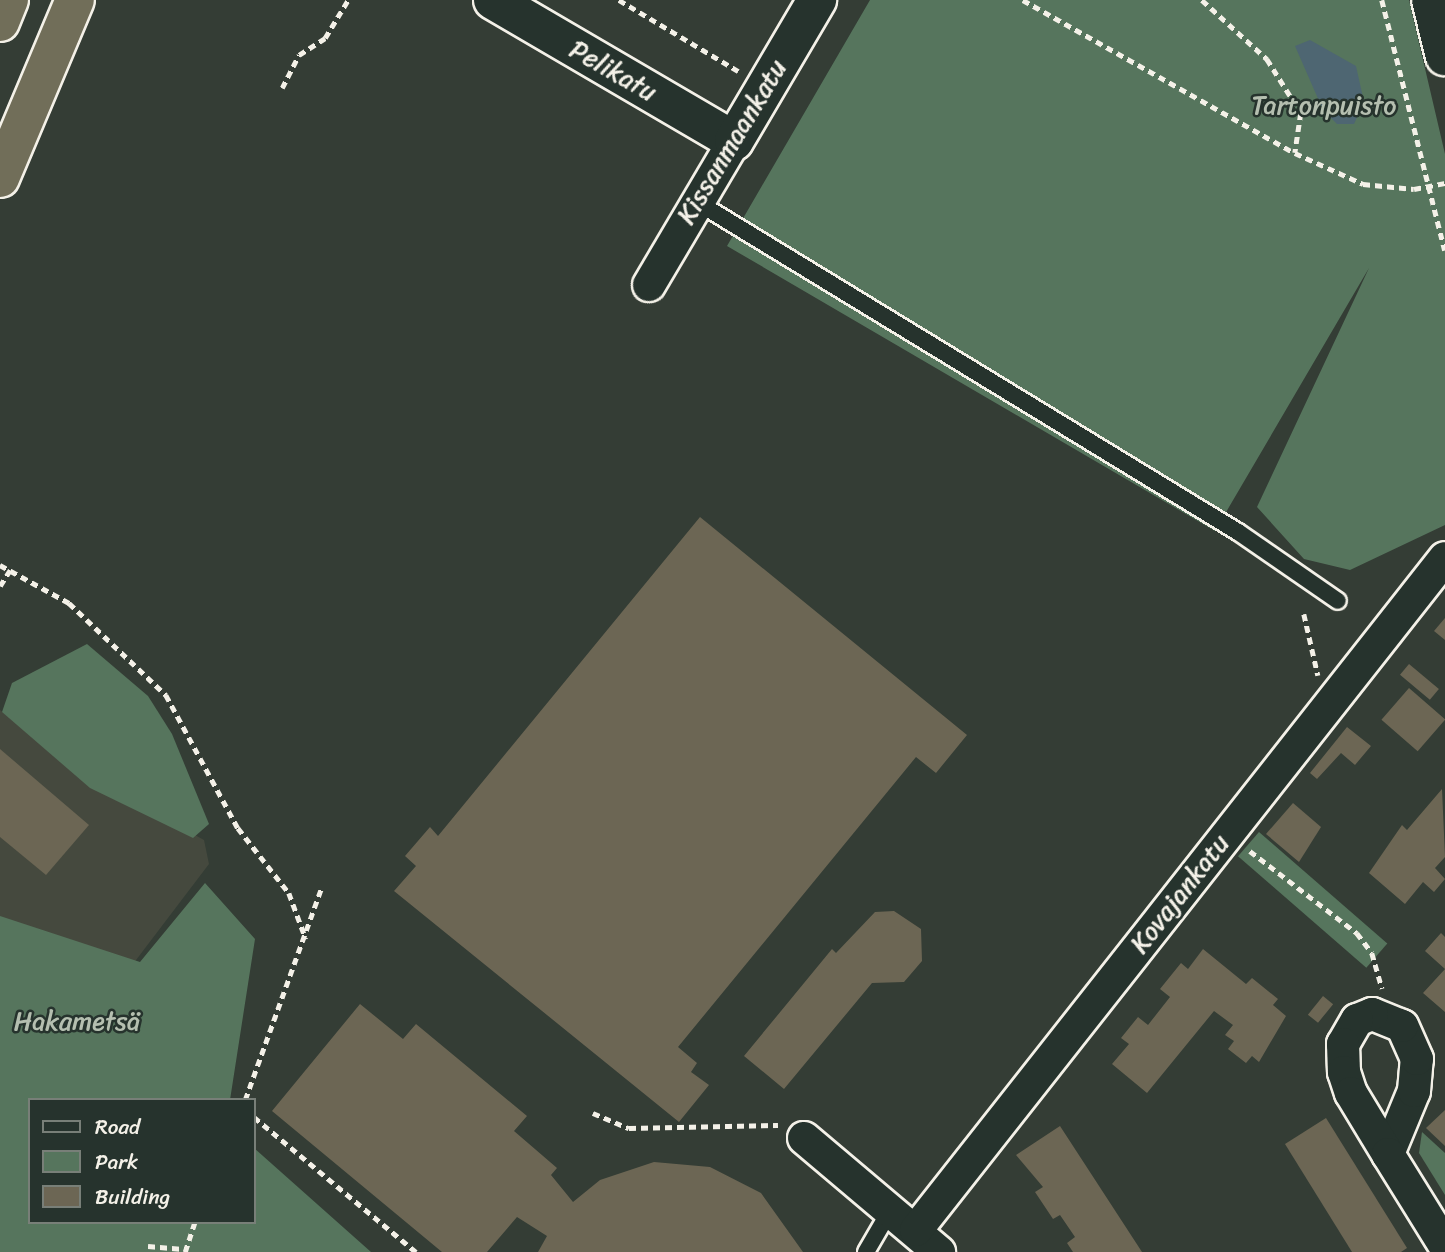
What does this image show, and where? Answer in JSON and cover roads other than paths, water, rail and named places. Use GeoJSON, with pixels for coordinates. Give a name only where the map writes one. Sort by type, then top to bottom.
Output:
{"type":"FeatureCollection","features":[{"type":"Feature","properties":{"kind":"highway"},"geometry":{"type":"LineString","coordinates":[[0,22],[9,0]]}},
{"type":"Feature","properties":{"kind":"highway"},"geometry":{"type":"LineString","coordinates":[[0,178],[75,0]]}},
{"type":"Feature","properties":{"kind":"street","name":"Pelikatu"},"geometry":{"type":"LineString","coordinates":[[493,0],[734,141]]}},
{"type":"Feature","properties":{"kind":"street","name":"Kissanmaankatu"},"geometry":{"type":"LineString","coordinates":[[649,285],[817,0]]}},
{"type":"Feature","properties":{"kind":"street"},"geometry":{"type":"LineString","coordinates":[[1431,0],[1445,56]]}},
{"type":"Feature","properties":{"kind":"street","name":"Kovajankatu"},"geometry":{"type":"LineString","coordinates":[[916,1230],[1445,558]]}},
{"type":"Feature","properties":{"kind":"street"},"geometry":{"type":"LineString","coordinates":[[1388,1154],[1414,1091],[1417,1059],[1407,1033],[1383,1016],[1357,1020],[1341,1057],[1351,1093],[1388,1154],[1445,1246]]}},
{"type":"Feature","properties":{"kind":"street"},"geometry":{"type":"LineString","coordinates":[[804,1138],[939,1252]]}},
{"type":"Feature","properties":{"kind":"lane"},"geometry":{"type":"LineString","coordinates":[[696,202],[1238,532],[1338,601]]}},
{"type":"Feature","properties":{"kind":"lane"},"geometry":{"type":"LineString","coordinates":[[866,1252],[891,1209]]}},
{"type":"Feature","properties":{"kind":"water"},"geometry":{"type":"Polygon","coordinates":[[[1310,40],[1356,66],[1364,102],[1354,124],[1337,124],[1323,110],[1295,46],[1310,40]]]}},
{"type":"Feature","properties":{"kind":"park label","name":"Tartonpuisto"},"geometry":{"type":"Point","coordinates":[1324,106]}},
{"type":"Feature","properties":{"kind":"park label","name":"Hakametsä"},"geometry":{"type":"Point","coordinates":[77,1022]}}]}
